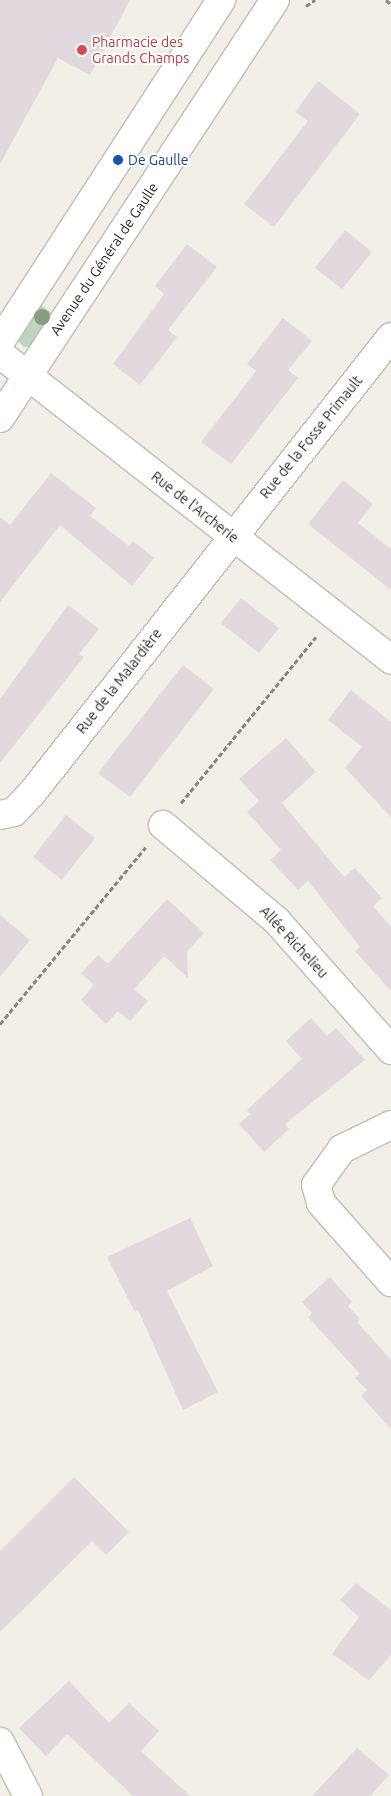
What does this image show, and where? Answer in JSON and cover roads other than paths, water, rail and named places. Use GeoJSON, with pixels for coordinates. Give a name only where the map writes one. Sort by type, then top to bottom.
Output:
{"type":"FeatureCollection","features":[{"type":"Feature","properties":{"kind":"street"},"geometry":{"type":"LineString","coordinates":[[0,342],[221,0]]}},
{"type":"Feature","properties":{"kind":"street","name":"Avenue du Général de Gaulle"},"geometry":{"type":"LineString","coordinates":[[0,418],[275,0]]}},
{"type":"Feature","properties":{"kind":"street","name":"Rue de la Fosse Primault"},"geometry":{"type":"LineString","coordinates":[[232,536],[391,337]]}},
{"type":"Feature","properties":{"kind":"street","name":"Rue de l'Archerie"},"geometry":{"type":"LineString","coordinates":[[0,354],[391,660]]}},
{"type":"Feature","properties":{"kind":"street","name":"Rue de la Malardière"},"geometry":{"type":"LineString","coordinates":[[0,816],[14,812],[32,793],[232,536]]}},
{"type":"Feature","properties":{"kind":"street","name":"Allée Richelieu"},"geometry":{"type":"LineString","coordinates":[[163,825],[276,920],[391,1050]]}},
{"type":"Feature","properties":{"kind":"street"},"geometry":{"type":"LineString","coordinates":[[391,1125],[342,1149],[316,1185],[321,1204],[391,1282]]}},
{"type":"Feature","properties":{"kind":"street"},"geometry":{"type":"LineString","coordinates":[[0,1742],[28,1796]]}},
{"type":"Feature","properties":{"kind":"place","name":"Pharmacie des Grands Champs"},"geometry":{"type":"Point","coordinates":[82,50]}},
{"type":"Feature","properties":{"kind":"place","name":"De Gaulle"},"geometry":{"type":"Point","coordinates":[118,160]}}]}
